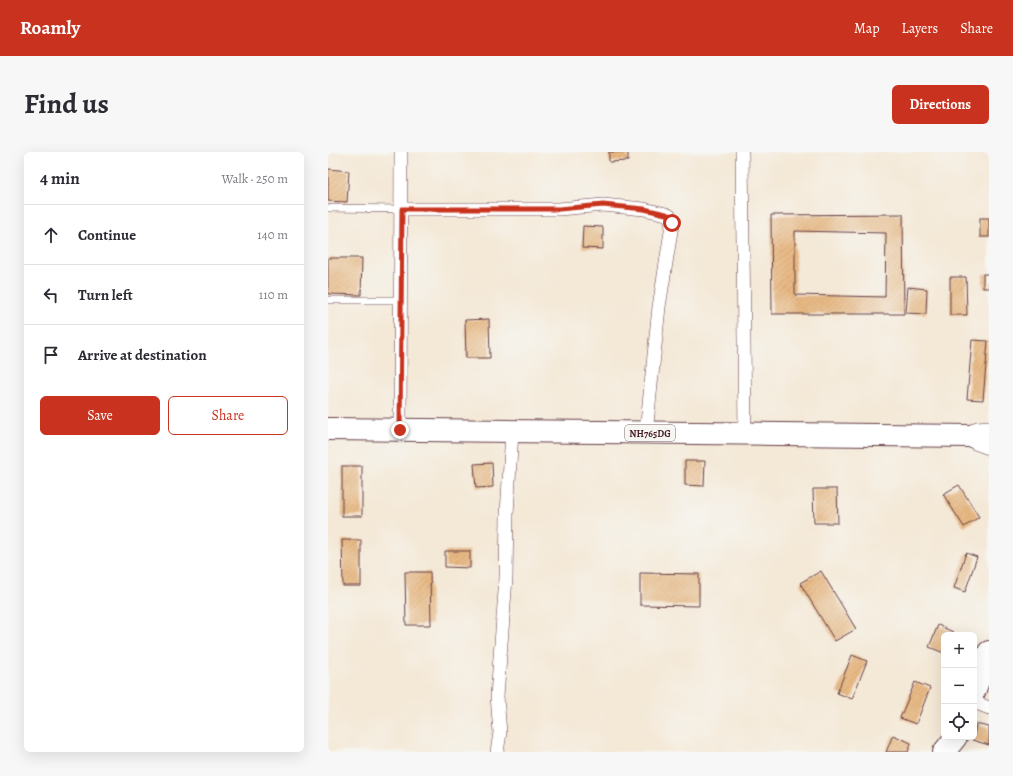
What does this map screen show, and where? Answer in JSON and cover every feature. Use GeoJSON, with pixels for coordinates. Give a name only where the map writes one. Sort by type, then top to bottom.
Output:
{"type":"FeatureCollection","features":[{"type":"Feature","properties":{"kind":"highway","name":"NH765DG"},"geometry":{"type":"LineString","coordinates":[[328,430],[983,437]]}},
{"type":"Feature","properties":{"kind":"highway"},"geometry":{"type":"LineString","coordinates":[[977,684],[989,652]]}},
{"type":"Feature","properties":{"kind":"highway"},"geometry":{"type":"LineString","coordinates":[[944,752],[954,740]]}},
{"type":"Feature","properties":{"kind":"highway"},"geometry":{"type":"LineString","coordinates":[[956,752],[957,740]]}},
{"type":"Feature","properties":{"kind":"street"},"geometry":{"type":"LineString","coordinates":[[400,430],[402,152]]}},
{"type":"Feature","properties":{"kind":"street"},"geometry":{"type":"LineString","coordinates":[[742,152],[745,434]]}},
{"type":"Feature","properties":{"kind":"street"},"geometry":{"type":"LineString","coordinates":[[402,209],[559,209],[603,205],[644,209],[670,216],[672,225],[659,307],[646,433]]}},
{"type":"Feature","properties":{"kind":"street"},"geometry":{"type":"LineString","coordinates":[[497,752],[500,733],[497,696],[506,578],[507,514],[512,431]]}},
{"type":"Feature","properties":{"kind":"street"},"geometry":{"type":"LineString","coordinates":[[977,703],[989,708]]}},
{"type":"Feature","properties":{"kind":"lane"},"geometry":{"type":"LineString","coordinates":[[328,208],[402,209]]}},
{"type":"Feature","properties":{"kind":"lane"},"geometry":{"type":"LineString","coordinates":[[328,300],[400,300]]}},
{"type":"Feature","properties":{"kind":"building"},"geometry":{"type":"Polygon","coordinates":[[[609,152],[628,152],[628,161],[609,162],[609,152]]]}},
{"type":"Feature","properties":{"kind":"building"},"geometry":{"type":"Polygon","coordinates":[[[328,169],[349,171],[347,202],[328,201],[328,169]]]}},
{"type":"Feature","properties":{"kind":"building"},"geometry":{"type":"Polygon","coordinates":[[[903,214],[904,314],[772,314],[771,215],[903,214]],[[795,231],[795,295],[885,297],[886,233],[795,231]]]}},
{"type":"Feature","properties":{"kind":"building"},"geometry":{"type":"Polygon","coordinates":[[[980,218],[989,218],[989,237],[980,237],[980,218]]]}},
{"type":"Feature","properties":{"kind":"building"},"geometry":{"type":"Polygon","coordinates":[[[583,226],[603,227],[603,249],[582,248],[583,226]]]}},
{"type":"Feature","properties":{"kind":"building"},"geometry":{"type":"Polygon","coordinates":[[[328,258],[362,258],[361,295],[328,294],[328,258]]]}},
{"type":"Feature","properties":{"kind":"building"},"geometry":{"type":"Polygon","coordinates":[[[983,274],[989,274],[989,288],[983,288],[983,274]]]}},
{"type":"Feature","properties":{"kind":"building"},"geometry":{"type":"Polygon","coordinates":[[[950,277],[966,277],[967,315],[950,315],[950,277]]]}},
{"type":"Feature","properties":{"kind":"building"},"geometry":{"type":"Polygon","coordinates":[[[908,287],[927,289],[926,314],[906,313],[908,287]]]}},
{"type":"Feature","properties":{"kind":"building"},"geometry":{"type":"Polygon","coordinates":[[[489,319],[490,358],[466,358],[465,320],[489,319]]]}},
{"type":"Feature","properties":{"kind":"building"},"geometry":{"type":"Polygon","coordinates":[[[972,340],[988,341],[983,400],[967,399],[972,340]]]}},
{"type":"Feature","properties":{"kind":"building"},"geometry":{"type":"Polygon","coordinates":[[[685,461],[705,461],[704,486],[685,485],[685,461]]]}},
{"type":"Feature","properties":{"kind":"building"},"geometry":{"type":"Polygon","coordinates":[[[492,463],[493,487],[476,488],[474,464],[492,463]]]}},
{"type":"Feature","properties":{"kind":"building"},"geometry":{"type":"Polygon","coordinates":[[[342,466],[362,466],[362,516],[342,516],[342,466]]]}},
{"type":"Feature","properties":{"kind":"building"},"geometry":{"type":"Polygon","coordinates":[[[959,485],[979,517],[964,527],[943,494],[959,485]]]}},
{"type":"Feature","properties":{"kind":"building"},"geometry":{"type":"Polygon","coordinates":[[[813,489],[837,489],[838,523],[814,523],[813,489]]]}},
{"type":"Feature","properties":{"kind":"building"},"geometry":{"type":"Polygon","coordinates":[[[342,540],[361,540],[361,586],[343,586],[342,540]]]}},
{"type":"Feature","properties":{"kind":"building"},"geometry":{"type":"Polygon","coordinates":[[[445,551],[470,551],[470,568],[445,567],[445,551]]]}},
{"type":"Feature","properties":{"kind":"building"},"geometry":{"type":"Polygon","coordinates":[[[966,553],[977,557],[965,592],[954,588],[966,553]]]}},
{"type":"Feature","properties":{"kind":"building"},"geometry":{"type":"Polygon","coordinates":[[[821,571],[856,629],[835,641],[800,583],[821,571]]]}},
{"type":"Feature","properties":{"kind":"building"},"geometry":{"type":"Polygon","coordinates":[[[405,572],[430,572],[431,625],[406,625],[405,572]]]}},
{"type":"Feature","properties":{"kind":"building"},"geometry":{"type":"Polygon","coordinates":[[[640,573],[699,574],[699,606],[640,605],[640,573]]]}},
{"type":"Feature","properties":{"kind":"building"},"geometry":{"type":"Polygon","coordinates":[[[938,625],[953,632],[941,632],[941,652],[929,647],[938,625]]]}},
{"type":"Feature","properties":{"kind":"building"},"geometry":{"type":"Polygon","coordinates":[[[852,655],[867,661],[852,699],[837,693],[852,655]]]}},
{"type":"Feature","properties":{"kind":"building"},"geometry":{"type":"Polygon","coordinates":[[[915,682],[930,688],[916,724],[900,718],[915,682]]]}},
{"type":"Feature","properties":{"kind":"building"},"geometry":{"type":"Polygon","coordinates":[[[977,724],[989,727],[989,745],[972,740],[977,740],[977,724]]]}},
{"type":"Feature","properties":{"kind":"building"},"geometry":{"type":"Polygon","coordinates":[[[893,735],[911,743],[908,752],[886,752],[893,735]]]}},
{"type":"Feature","properties":{"kind":"route"},"geometry":{"type":"LineString","coordinates":[[400,430],[402,209],[559,209],[603,205],[644,209],[666,214],[670,216],[672,223]]}}]}
